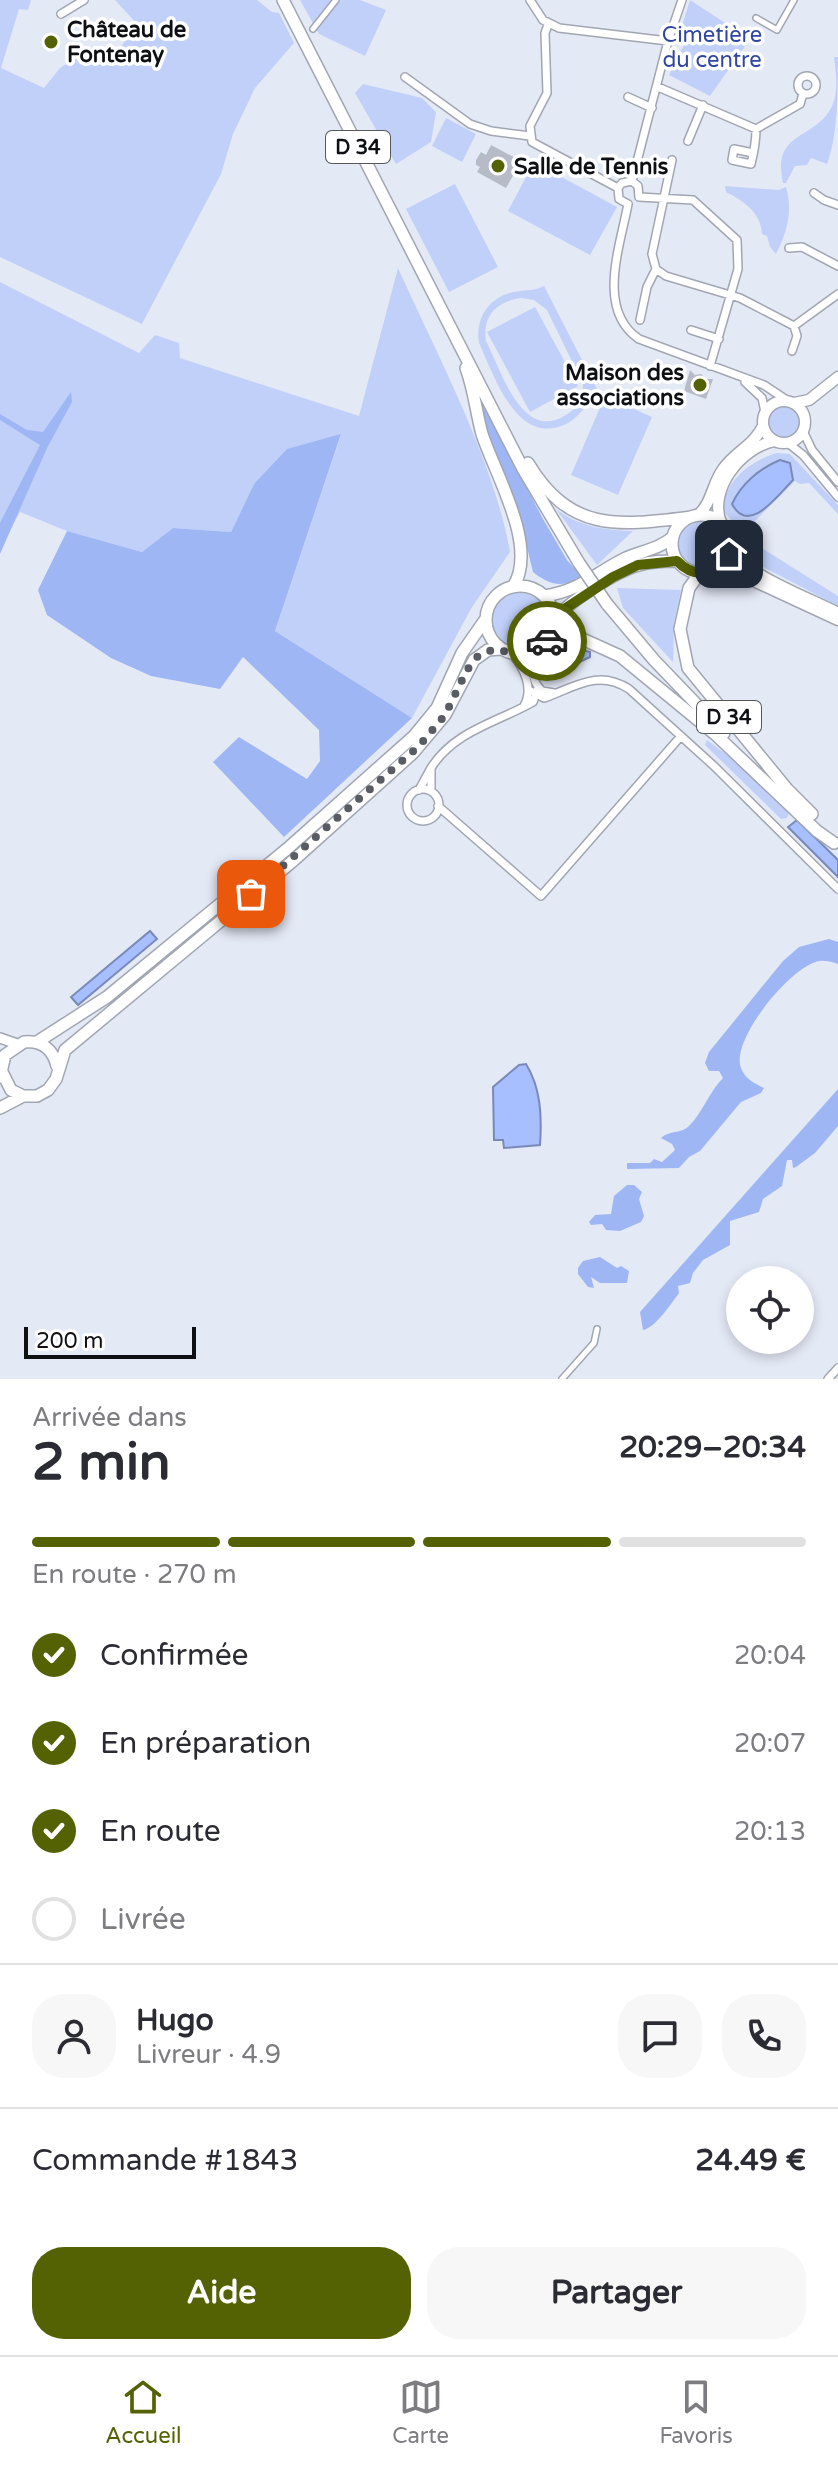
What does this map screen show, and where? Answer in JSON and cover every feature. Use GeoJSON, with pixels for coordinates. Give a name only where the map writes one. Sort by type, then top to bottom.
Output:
{"type":"FeatureCollection","features":[{"type":"Feature","properties":{"kind":"main road","name":"D 34"},"geometry":{"type":"LineString","coordinates":[[283,0],[523,469],[579,563],[607,604],[675,684],[836,844]]}},
{"type":"Feature","properties":{"kind":"main road"},"geometry":{"type":"LineString","coordinates":[[448,323],[470,378],[486,444],[510,502],[521,565],[519,577],[513,587],[492,600],[485,620],[462,653],[437,708],[414,736],[287,849],[107,997],[37,1042],[17,1044],[1,1068],[11,1090],[23,1096],[37,1096],[48,1090],[56,1079],[57,1066],[69,1046],[294,860],[413,753],[445,715],[474,660],[488,650],[525,654],[537,650],[549,639],[570,635],[620,656],[715,734],[817,831],[836,844]]}},
{"type":"Feature","properties":{"kind":"main road"},"geometry":{"type":"LineString","coordinates":[[717,569],[726,560],[730,548],[717,501],[727,476],[755,450],[774,441],[788,443],[797,439],[803,431],[804,415],[819,394],[838,377]]}},
{"type":"Feature","properties":{"kind":"main road"},"geometry":{"type":"LineString","coordinates":[[544,596],[576,589],[623,559],[664,544],[673,537],[679,525],[706,507],[724,468],[753,441],[763,426],[765,412],[774,403],[819,394]]}},
{"type":"Feature","properties":{"kind":"main road"},"geometry":{"type":"LineString","coordinates":[[791,402],[804,415]]}},
{"type":"Feature","properties":{"kind":"main road"},"geometry":{"type":"LineString","coordinates":[[492,406],[546,489],[574,513],[609,523],[695,516],[710,517],[721,523]]}},
{"type":"Feature","properties":{"kind":"main road"},"geometry":{"type":"LineString","coordinates":[[763,426],[774,441]]}},
{"type":"Feature","properties":{"kind":"main road"},"geometry":{"type":"LineString","coordinates":[[673,537],[677,561],[687,570],[700,573],[717,569],[733,571],[838,620]]}},
{"type":"Feature","properties":{"kind":"main road"},"geometry":{"type":"LineString","coordinates":[[730,548],[737,558],[759,573],[838,613]]}},
{"type":"Feature","properties":{"kind":"main road"},"geometry":{"type":"LineString","coordinates":[[554,621],[569,606],[625,570],[645,563],[677,561]]}},
{"type":"Feature","properties":{"kind":"main road","name":"D 34"},"geometry":{"type":"LineString","coordinates":[[700,573],[689,588],[680,629],[688,668],[836,844]]}},
{"type":"Feature","properties":{"kind":"main road"},"geometry":{"type":"LineString","coordinates":[[513,587],[531,588],[544,596],[552,608],[554,621],[549,639]]}},
{"type":"Feature","properties":{"kind":"main road"},"geometry":{"type":"LineString","coordinates":[[485,620],[490,636],[506,651]]}},
{"type":"Feature","properties":{"kind":"main road"},"geometry":{"type":"LineString","coordinates":[[37,1042],[49,1049],[57,1066]]}},
{"type":"Feature","properties":{"kind":"main road"},"geometry":{"type":"LineString","coordinates":[[0,1108],[23,1096]]}},
{"type":"Feature","properties":{"kind":"street"},"geometry":{"type":"LineString","coordinates":[[61,14],[84,0]]}},
{"type":"Feature","properties":{"kind":"street"},"geometry":{"type":"LineString","coordinates":[[313,29],[336,0]]}},
{"type":"Feature","properties":{"kind":"street"},"geometry":{"type":"LineString","coordinates":[[530,0],[548,25],[668,41]]}},
{"type":"Feature","properties":{"kind":"street"},"geometry":{"type":"LineString","coordinates":[[632,181],[668,41],[682,0]]}},
{"type":"Feature","properties":{"kind":"street"},"geometry":{"type":"LineString","coordinates":[[756,18],[777,30],[794,0]]}},
{"type":"Feature","properties":{"kind":"street"},"geometry":{"type":"LineString","coordinates":[[548,25],[545,33],[547,93],[530,126],[530,136],[539,147],[618,188]]}},
{"type":"Feature","properties":{"kind":"street"},"geometry":{"type":"LineString","coordinates":[[405,77],[470,124],[491,131],[530,136]]}},
{"type":"Feature","properties":{"kind":"street"},"geometry":{"type":"LineString","coordinates":[[658,87],[756,129]]}},
{"type":"Feature","properties":{"kind":"street"},"geometry":{"type":"LineString","coordinates":[[756,129],[800,104],[803,94]]}},
{"type":"Feature","properties":{"kind":"street"},"geometry":{"type":"LineString","coordinates":[[628,97],[652,108]]}},
{"type":"Feature","properties":{"kind":"street"},"geometry":{"type":"LineString","coordinates":[[688,141],[703,105]]}},
{"type":"Feature","properties":{"kind":"street"},"geometry":{"type":"LineString","coordinates":[[753,153],[756,129]]}},
{"type":"Feature","properties":{"kind":"street"},"geometry":{"type":"LineString","coordinates":[[672,160],[652,254],[656,269],[666,276],[731,295],[794,326],[797,336],[792,351]]}},
{"type":"Feature","properties":{"kind":"street"},"geometry":{"type":"LineString","coordinates":[[628,204],[619,199],[618,188],[622,183],[632,181]]}},
{"type":"Feature","properties":{"kind":"street"},"geometry":{"type":"LineString","coordinates":[[632,181],[640,189],[639,197]]}},
{"type":"Feature","properties":{"kind":"street"},"geometry":{"type":"LineString","coordinates":[[814,193],[838,205]]}},
{"type":"Feature","properties":{"kind":"street"},"geometry":{"type":"LineString","coordinates":[[710,366],[738,269],[737,240],[693,200],[639,197],[628,204],[613,297],[618,319],[639,339],[725,372],[764,385],[791,402]]}},
{"type":"Feature","properties":{"kind":"street"},"geometry":{"type":"LineString","coordinates":[[789,248],[802,247],[838,266]]}},
{"type":"Feature","properties":{"kind":"street"},"geometry":{"type":"LineString","coordinates":[[640,320],[647,287],[656,269]]}},
{"type":"Feature","properties":{"kind":"street"},"geometry":{"type":"LineString","coordinates":[[794,326],[838,294]]}},
{"type":"Feature","properties":{"kind":"street"},"geometry":{"type":"LineString","coordinates":[[691,330],[719,339]]}},
{"type":"Feature","properties":{"kind":"street"},"geometry":{"type":"LineString","coordinates":[[725,372],[753,387],[762,398],[765,412]]}},
{"type":"Feature","properties":{"kind":"street"},"geometry":{"type":"LineString","coordinates":[[803,431],[812,450],[838,482]]}},
{"type":"Feature","properties":{"kind":"street"},"geometry":{"type":"LineString","coordinates":[[788,443],[803,455],[838,497]]}},
{"type":"Feature","properties":{"kind":"street"},"geometry":{"type":"LineString","coordinates":[[537,650],[533,675],[538,692],[544,698],[590,680],[612,680],[629,689],[838,889]]}},
{"type":"Feature","properties":{"kind":"street"},"geometry":{"type":"LineString","coordinates":[[506,651],[522,667],[529,690],[523,707]]}},
{"type":"Feature","properties":{"kind":"street"},"geometry":{"type":"LineString","coordinates":[[529,690],[538,692]]}},
{"type":"Feature","properties":{"kind":"street"},"geometry":{"type":"LineString","coordinates":[[431,768],[431,791],[438,806],[434,816],[428,820],[418,820],[407,809],[408,799],[419,790],[431,768],[466,735],[523,707],[538,692]]}},
{"type":"Feature","properties":{"kind":"street"},"geometry":{"type":"LineString","coordinates":[[438,806],[541,896],[681,736]]}},
{"type":"Feature","properties":{"kind":"street"},"geometry":{"type":"LineString","coordinates":[[419,790],[431,791]]}},
{"type":"Feature","properties":{"kind":"street"},"geometry":{"type":"LineString","coordinates":[[0,1038],[17,1044]]}},
{"type":"Feature","properties":{"kind":"street"},"geometry":{"type":"LineString","coordinates":[[562,1379],[594,1343],[597,1329]]}},
{"type":"Feature","properties":{"kind":"street"},"geometry":{"type":"LineString","coordinates":[[828,1379],[838,1368]]}},
{"type":"Feature","properties":{"kind":"green space"},"geometry":{"type":"Polygon","coordinates":[[[0,0],[31,0],[28,10],[19,9],[1,68],[44,88],[60,68],[92,47],[111,59],[138,25],[115,0],[257,0],[272,12],[279,13],[294,43],[255,88],[233,134],[221,174],[142,324],[0,257],[0,0]]]}},
{"type":"Feature","properties":{"kind":"green space"},"geometry":{"type":"Polygon","coordinates":[[[300,0],[360,0],[386,10],[365,56],[319,34],[300,0]]]}},
{"type":"Feature","properties":{"kind":"green space","name":"Cimetière du centre"},"geometry":{"type":"Polygon","coordinates":[[[690,0],[750,39],[710,96],[669,75],[685,43],[678,38],[690,0]]]}},
{"type":"Feature","properties":{"kind":"green space"},"geometry":{"type":"Polygon","coordinates":[[[834,57],[838,57],[837,112],[827,164],[811,158],[807,165],[795,166],[786,183],[783,183],[781,165],[784,152],[790,143],[827,114],[834,101],[834,57]]]}},
{"type":"Feature","properties":{"kind":"green space"},"geometry":{"type":"Polygon","coordinates":[[[363,84],[422,98],[436,112],[431,142],[396,164],[355,93],[363,84]]]}},
{"type":"Feature","properties":{"kind":"green space"},"geometry":{"type":"Polygon","coordinates":[[[446,118],[476,134],[462,162],[432,146],[446,118]]]}},
{"type":"Feature","properties":{"kind":"green space"},"geometry":{"type":"Polygon","coordinates":[[[534,162],[617,207],[590,255],[508,211],[534,162]]]}},
{"type":"Feature","properties":{"kind":"green space"},"geometry":{"type":"Polygon","coordinates":[[[455,184],[498,267],[449,292],[406,209],[455,184]]]}},
{"type":"Feature","properties":{"kind":"green space"},"geometry":{"type":"Polygon","coordinates":[[[725,186],[779,190],[786,187],[788,222],[776,254],[767,236],[762,234],[755,214],[726,192],[725,186]]]}},
{"type":"Feature","properties":{"kind":"green space"},"geometry":{"type":"Polygon","coordinates":[[[398,268],[478,445],[510,552],[472,607],[412,718],[275,631],[341,435],[254,484],[231,532],[173,528],[142,552],[67,531],[20,512],[0,548],[0,282],[139,353],[155,335],[179,343],[180,358],[359,416],[398,268]]]}},
{"type":"Feature","properties":{"kind":"green space"},"geometry":{"type":"Polygon","coordinates":[[[544,286],[600,395],[573,420],[550,428],[535,426],[511,406],[493,374],[478,334],[481,318],[490,304],[514,292],[544,286]],[[521,298],[498,306],[486,324],[486,341],[506,385],[525,412],[537,419],[551,421],[577,406],[583,384],[547,310],[534,300],[521,298]]]}},
{"type":"Feature","properties":{"kind":"green space"},"geometry":{"type":"Polygon","coordinates":[[[535,307],[578,386],[530,412],[487,332],[535,307]]]}},
{"type":"Feature","properties":{"kind":"green space"},"geometry":{"type":"Polygon","coordinates":[[[605,396],[652,417],[618,495],[571,475],[605,396]]]}},
{"type":"Feature","properties":{"kind":"green space"},"geometry":{"type":"Polygon","coordinates":[[[784,405],[796,410],[801,422],[796,434],[784,439],[772,434],[767,422],[772,410],[784,405]]]}},
{"type":"Feature","properties":{"kind":"green space"},"geometry":{"type":"Polygon","coordinates":[[[777,453],[790,454],[838,505],[838,514],[809,483],[795,481],[755,521],[758,525],[754,532],[757,545],[838,596],[838,606],[746,558],[735,524],[724,512],[727,492],[740,474],[757,461],[777,453]]]}},
{"type":"Feature","properties":{"kind":"green space"},"geometry":{"type":"Polygon","coordinates":[[[556,509],[574,520],[593,526],[633,531],[597,565],[556,509]]]}},
{"type":"Feature","properties":{"kind":"green space"},"geometry":{"type":"Polygon","coordinates":[[[701,522],[717,529],[724,545],[717,561],[701,568],[685,561],[678,545],[685,529],[701,522]]]}},
{"type":"Feature","properties":{"kind":"green space"},"geometry":{"type":"Polygon","coordinates":[[[617,588],[681,590],[674,623],[673,662],[623,608],[617,588]]]}},
{"type":"Feature","properties":{"kind":"green space"},"geometry":{"type":"Polygon","coordinates":[[[520,593],[540,601],[548,621],[540,641],[520,649],[500,641],[492,621],[500,601],[520,593]]]}},
{"type":"Feature","properties":{"kind":"green space"},"geometry":{"type":"Polygon","coordinates":[[[707,740],[731,758],[789,813],[787,818],[781,819],[705,745],[707,740]]]}},
{"type":"Feature","properties":{"kind":"shaded area"},"geometry":{"type":"Polygon","coordinates":[[[71,392],[72,402],[47,448],[0,554],[0,523],[40,445],[0,420],[0,414],[27,430],[43,432],[71,392]]]}},
{"type":"Feature","properties":{"kind":"shaded area"},"geometry":{"type":"Polygon","coordinates":[[[480,398],[543,519],[567,560],[581,576],[575,580],[557,584],[533,572],[517,506],[484,428],[480,398]]]}},
{"type":"Feature","properties":{"kind":"shaded area"},"geometry":{"type":"Polygon","coordinates":[[[341,434],[275,631],[412,718],[284,837],[213,762],[239,737],[307,779],[320,761],[319,730],[243,657],[220,689],[151,676],[111,658],[47,615],[38,590],[67,531],[142,552],[173,528],[231,532],[254,484],[287,449],[341,434]]]}},
{"type":"Feature","properties":{"kind":"shaded area"},"geometry":{"type":"Polygon","coordinates":[[[780,460],[790,463],[793,480],[763,510],[747,516],[739,513],[732,504],[740,490],[758,472],[780,460]]]}},
{"type":"Feature","properties":{"kind":"shaded area"},"geometry":{"type":"Polygon","coordinates":[[[569,646],[590,652],[590,657],[550,676],[546,675],[543,664],[569,646]]]}},
{"type":"Feature","properties":{"kind":"shaded area"},"geometry":{"type":"Polygon","coordinates":[[[797,820],[838,860],[838,877],[788,827],[797,820]]]}},
{"type":"Feature","properties":{"kind":"shaded area"},"geometry":{"type":"Polygon","coordinates":[[[150,931],[157,939],[78,1005],[71,997],[150,931]]]}},
{"type":"Feature","properties":{"kind":"shaded area"},"geometry":{"type":"Polygon","coordinates":[[[829,939],[838,942],[838,964],[819,961],[793,976],[765,1006],[745,1040],[740,1056],[741,1068],[747,1078],[764,1088],[761,1093],[741,1102],[700,1151],[679,1168],[627,1169],[627,1163],[650,1163],[654,1159],[662,1162],[675,1150],[672,1144],[661,1138],[689,1126],[723,1078],[719,1071],[709,1071],[705,1063],[709,1052],[783,961],[799,947],[829,939]]]}},
{"type":"Feature","properties":{"kind":"shaded area"},"geometry":{"type":"Polygon","coordinates":[[[526,1064],[535,1083],[539,1103],[540,1145],[504,1148],[503,1140],[494,1140],[493,1087],[519,1065],[526,1064]]]}},
{"type":"Feature","properties":{"kind":"shaded area"},"geometry":{"type":"Polygon","coordinates":[[[838,1089],[838,1126],[815,1153],[796,1167],[793,1168],[792,1160],[787,1160],[782,1186],[763,1199],[759,1212],[730,1221],[730,1245],[703,1260],[690,1283],[678,1286],[679,1293],[667,1309],[653,1325],[643,1330],[640,1312],[838,1089]]]}},
{"type":"Feature","properties":{"kind":"shaded area"},"geometry":{"type":"Polygon","coordinates":[[[627,1185],[634,1185],[642,1192],[639,1199],[644,1216],[641,1222],[620,1231],[606,1230],[602,1224],[591,1225],[589,1222],[595,1215],[611,1214],[614,1196],[627,1185]]]}},
{"type":"Feature","properties":{"kind":"shaded area"},"geometry":{"type":"Polygon","coordinates":[[[600,1257],[617,1268],[621,1266],[629,1271],[627,1283],[600,1283],[591,1277],[594,1288],[588,1287],[578,1274],[578,1268],[583,1261],[600,1257]]]}},
{"type":"Feature","properties":{"kind":"building","name":"Salle de Tennis"},"geometry":{"type":"Polygon","coordinates":[[[491,145],[521,161],[506,188],[477,172],[480,167],[476,165],[476,160],[481,152],[486,155],[491,145]]]}},
{"type":"Feature","properties":{"kind":"building","name":"Maison des associations"},"geometry":{"type":"Polygon","coordinates":[[[690,370],[695,375],[713,379],[706,399],[684,391],[690,370]]]}},
{"type":"Feature","properties":{"kind":"way so far"},"geometry":{"type":"LineString","coordinates":[[251,894],[294,860],[419,746],[445,715],[467,670],[478,656],[494,649],[516,654],[529,653],[547,641]]}},
{"type":"Feature","properties":{"kind":"place","name":"Château de Fontenay"},"geometry":{"type":"Point","coordinates":[51,42]}},
{"type":"Feature","properties":{"kind":"place","name":"Salle de Tennis"},"geometry":{"type":"Point","coordinates":[498,166]}},
{"type":"Feature","properties":{"kind":"place","name":"Maison des associations"},"geometry":{"type":"Point","coordinates":[700,385]}},
{"type":"Feature","properties":{"kind":"route"},"geometry":{"type":"LineString","coordinates":[[547,641],[560,612],[625,570],[666,560],[677,561],[693,572],[706,573],[722,565],[729,554]]}}]}
